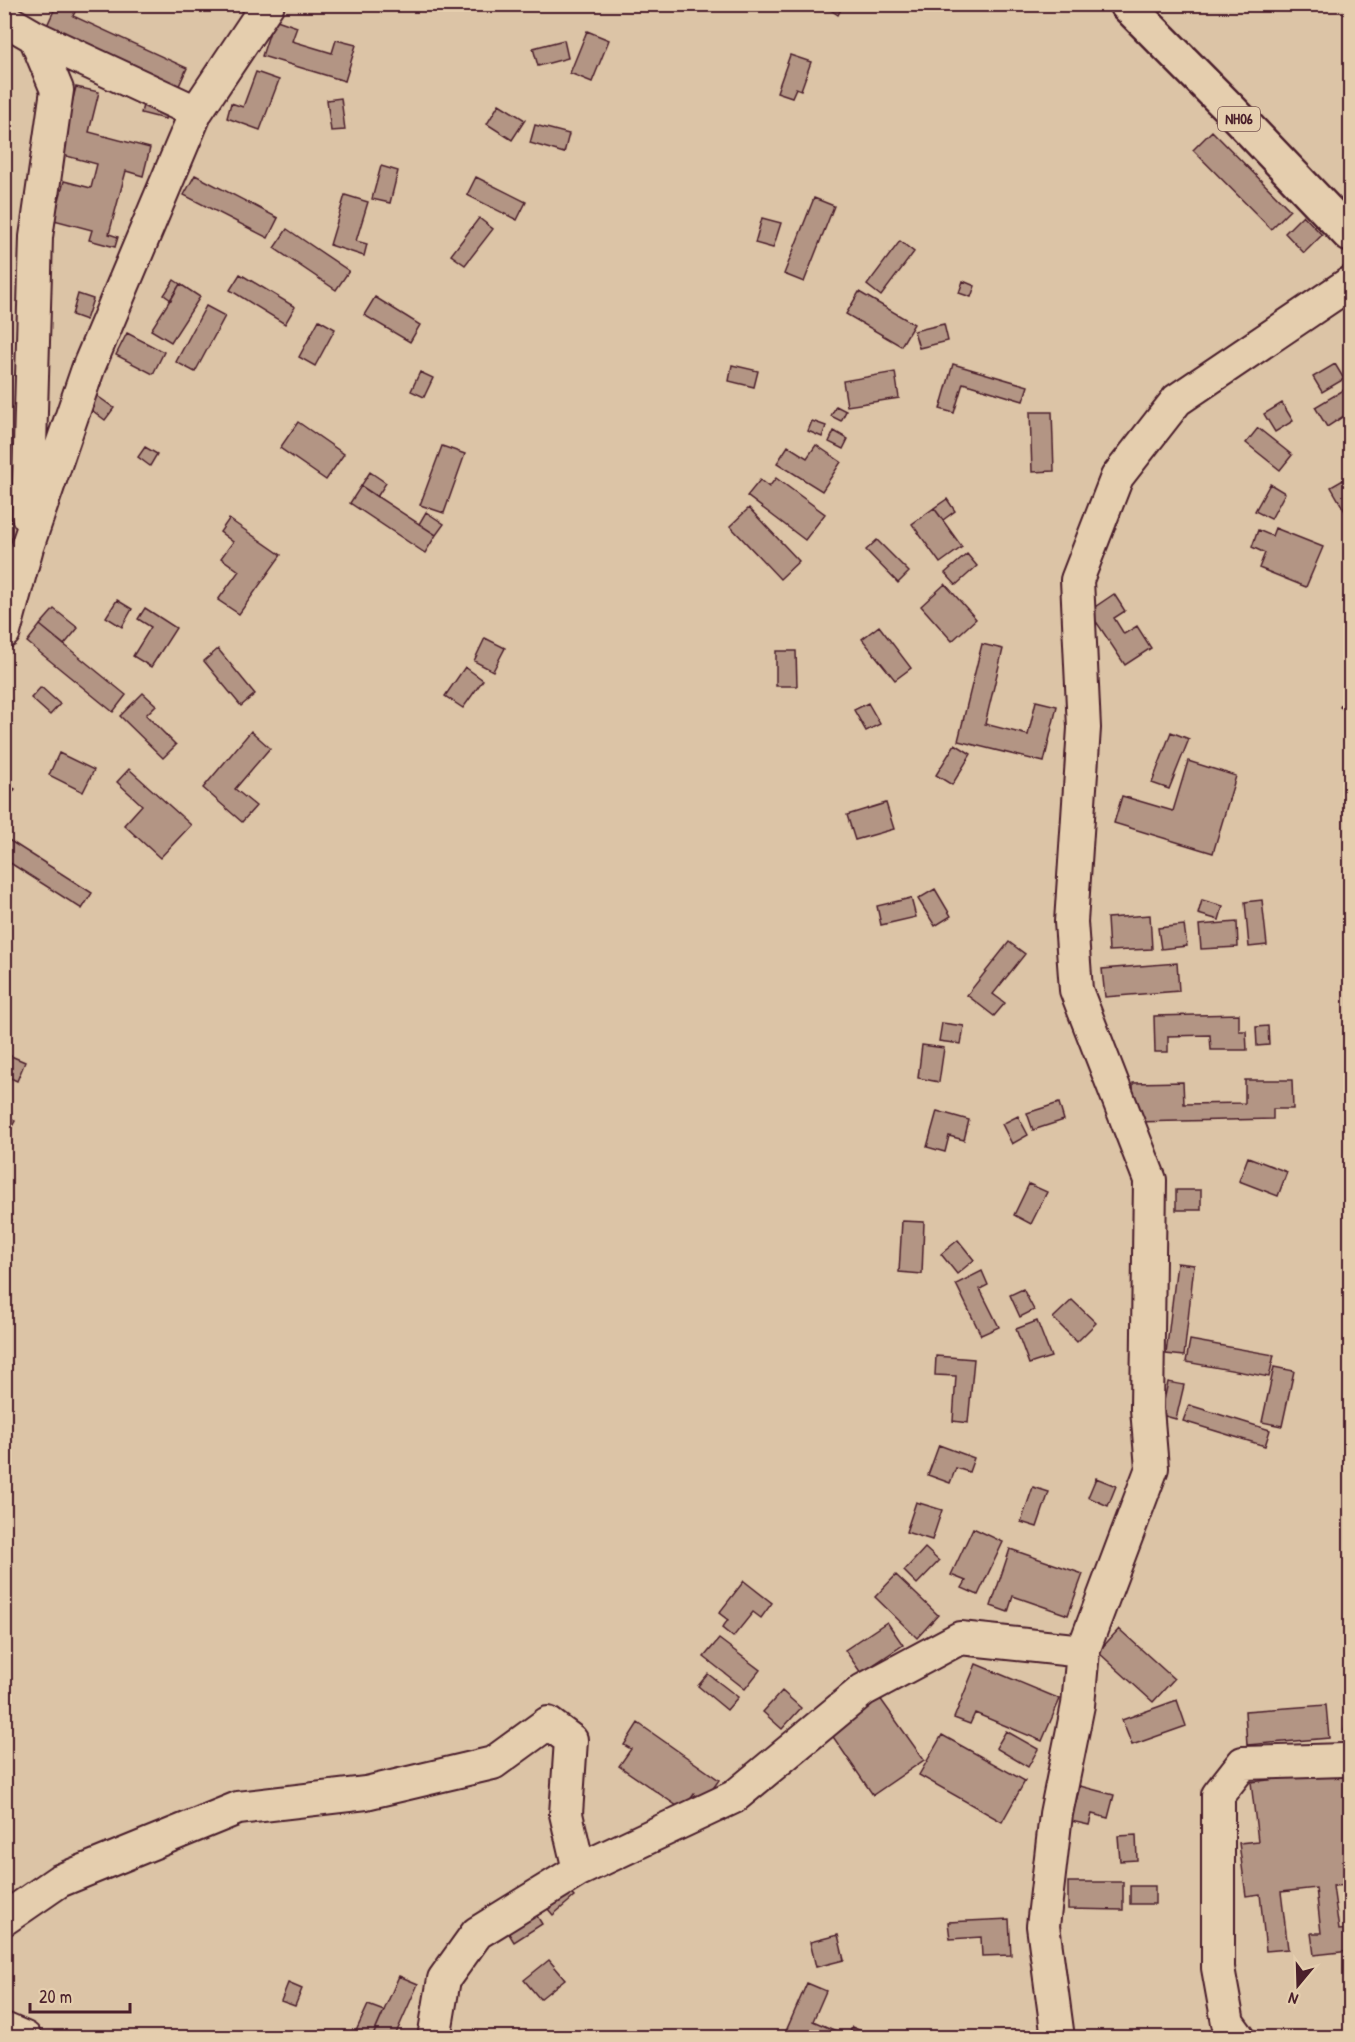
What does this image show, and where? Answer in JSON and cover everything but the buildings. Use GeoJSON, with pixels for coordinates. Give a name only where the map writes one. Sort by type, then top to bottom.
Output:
{"type":"FeatureCollection","features":[{"type":"Feature","properties":{"kind":"main road","name":"NH06"},"geometry":{"type":"LineString","coordinates":[[1126,4],[1350,235]]}},
{"type":"Feature","properties":{"kind":"street"},"geometry":{"type":"LineString","coordinates":[[4,632],[27,547],[89,366],[196,112],[268,4]]}},
{"type":"Feature","properties":{"kind":"street"},"geometry":{"type":"LineString","coordinates":[[4,19],[35,37],[196,112]]}},
{"type":"Feature","properties":{"kind":"street"},"geometry":{"type":"LineString","coordinates":[[27,547],[36,237],[57,90],[35,37]]}},
{"type":"Feature","properties":{"kind":"street"},"geometry":{"type":"LineString","coordinates":[[1058,2037],[1043,1926],[1056,1814],[1078,1705],[1083,1651],[1152,1468],[1147,1409],[1150,1180],[1076,990],[1071,922],[1084,728],[1077,580],[1117,477],[1177,400],[1350,283]]}},
{"type":"Feature","properties":{"kind":"street"},"geometry":{"type":"LineString","coordinates":[[434,2037],[444,1979],[477,1933],[579,1870],[734,1797],[863,1690],[960,1638],[1083,1651]]}},
{"type":"Feature","properties":{"kind":"street"},"geometry":{"type":"LineString","coordinates":[[4,1919],[59,1881],[238,1808],[366,1793],[493,1762],[548,1723],[571,1740],[566,1814],[579,1870]]}},
{"type":"Feature","properties":{"kind":"street"},"geometry":{"type":"LineString","coordinates":[[1230,2032],[1218,1968],[1218,1795],[1243,1763],[1343,1760]]}},
{"type":"Feature","properties":{"kind":"street"},"geometry":{"type":"LineString","coordinates":[[4,2029],[25,2037]]}}]}
